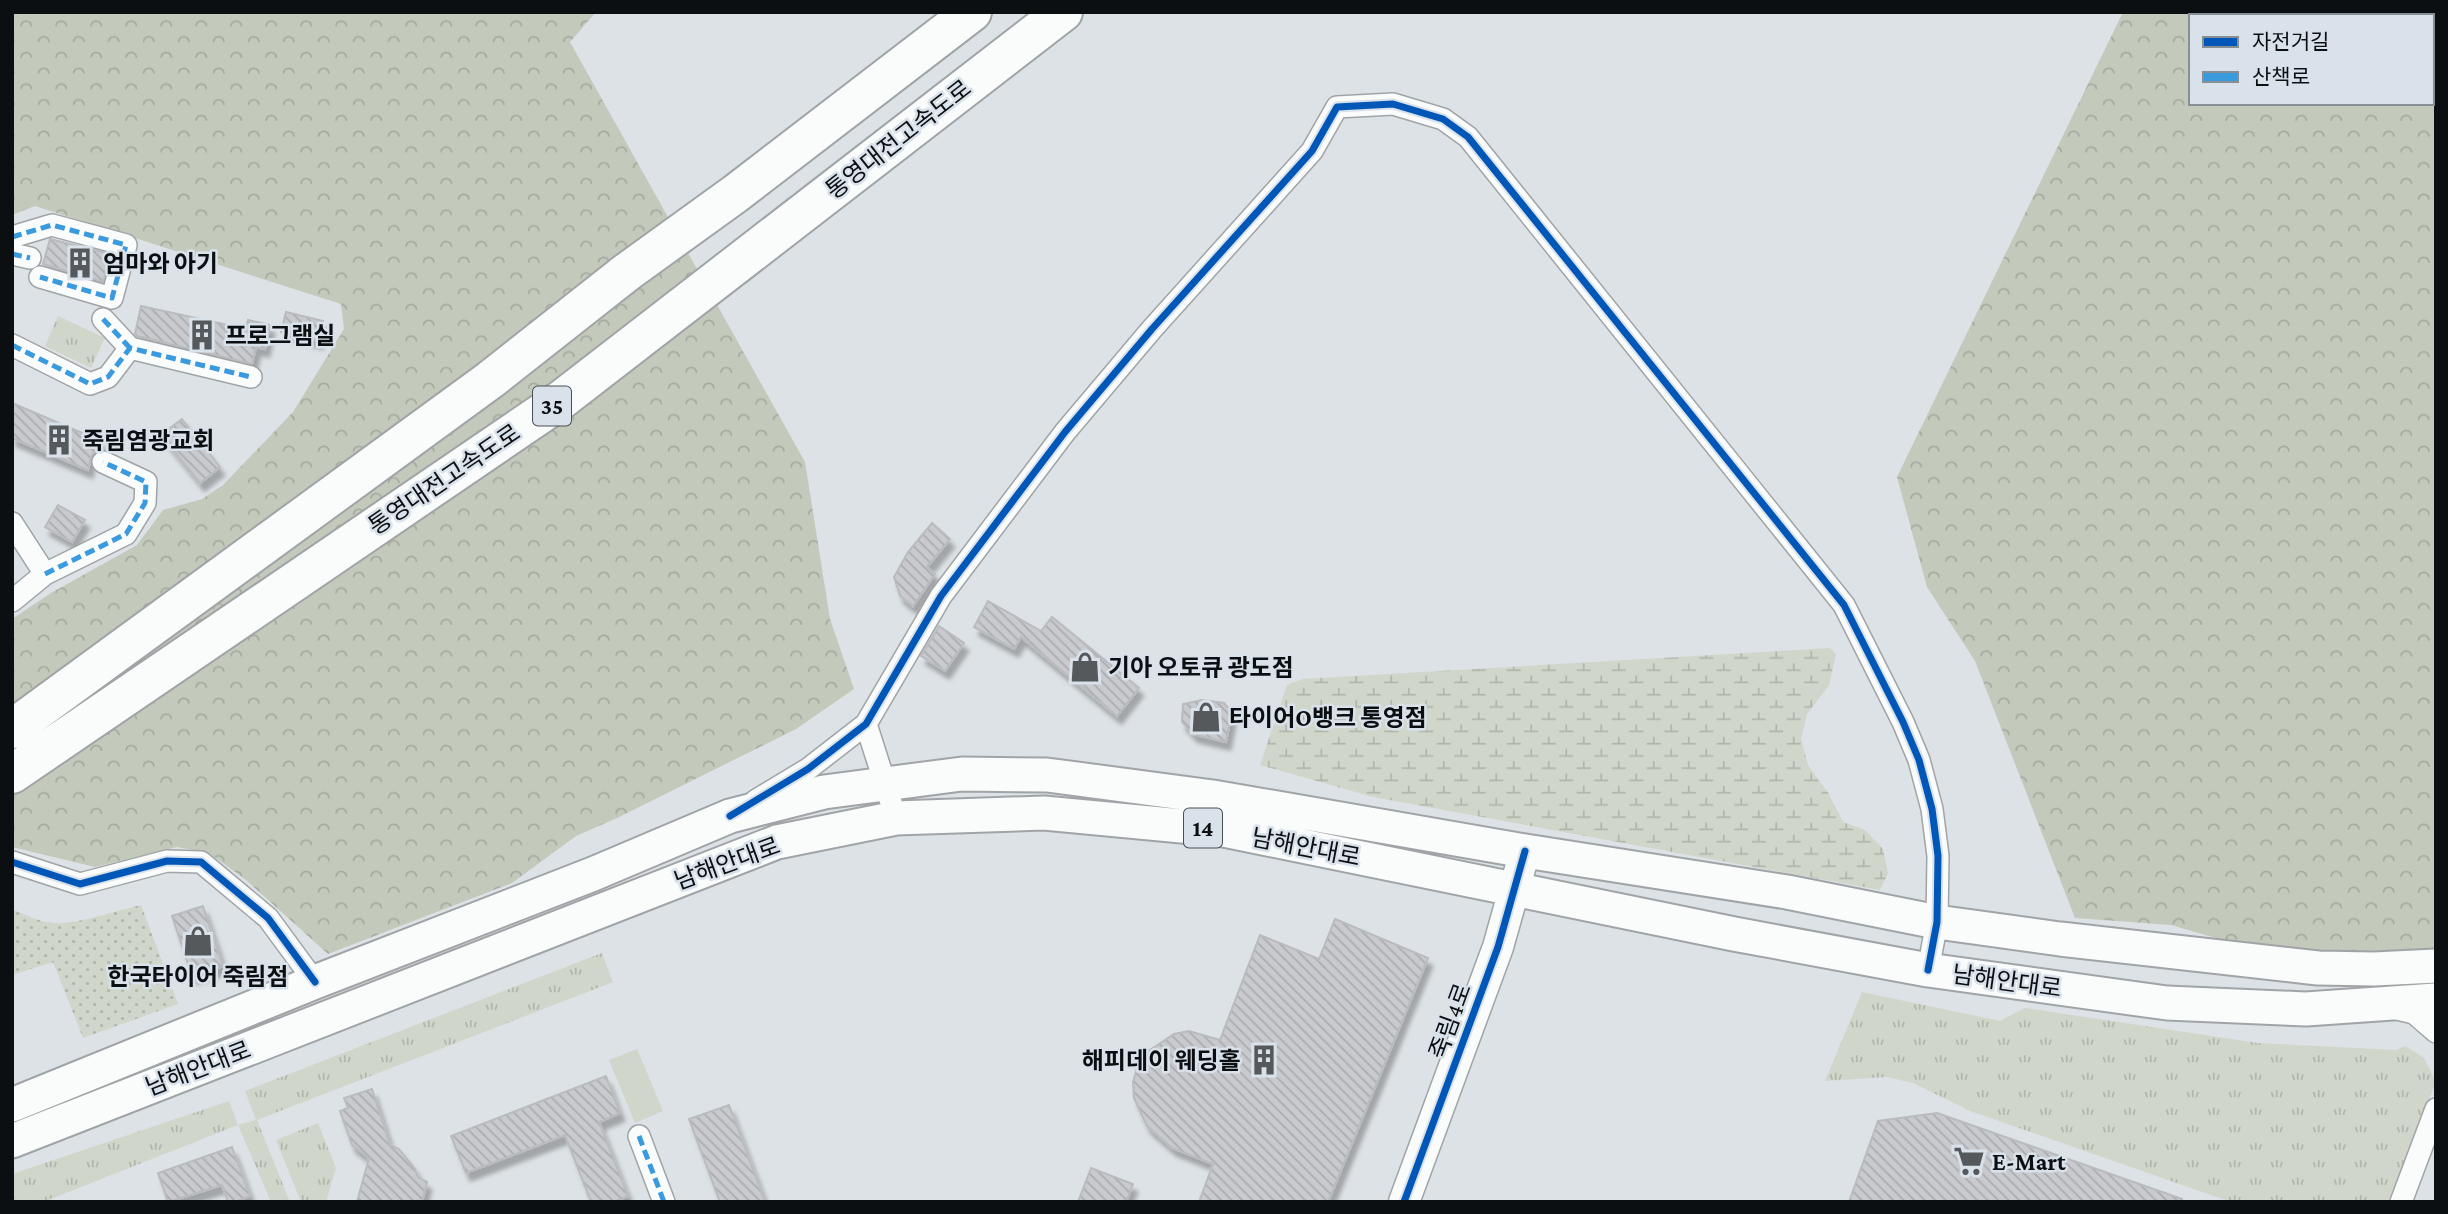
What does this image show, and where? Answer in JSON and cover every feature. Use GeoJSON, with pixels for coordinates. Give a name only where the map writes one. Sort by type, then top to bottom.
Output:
{"type":"FeatureCollection","features":[{"type":"Feature","properties":{"kind":"highway","name":"통영대전고속도로"},"geometry":{"type":"LineString","coordinates":[[12,729],[489,380],[627,272],[735,194],[972,12]]}},
{"type":"Feature","properties":{"kind":"highway","name":"통영대전고속도로"},"geometry":{"type":"LineString","coordinates":[[16,771],[561,400],[1063,12]]}},
{"type":"Feature","properties":{"kind":"main road","name":"남해안대로"},"geometry":{"type":"LineString","coordinates":[[12,1105],[315,982],[593,874],[730,816],[824,792],[962,774],[1047,775],[1213,797],[1525,851],[1787,892],[1937,922],[2060,939],[2318,968],[2436,966]]}},
{"type":"Feature","properties":{"kind":"main road","name":"남해안대로"},"geometry":{"type":"LineString","coordinates":[[12,1141],[777,842],[896,818],[1044,813],[1224,830],[1734,934],[1928,970],[2166,1003],[2306,1009],[2436,1000]]}},
{"type":"Feature","properties":{"kind":"street"},"geometry":{"type":"LineString","coordinates":[[730,816],[808,769],[866,724],[941,596],[1065,432],[1152,329],[1312,151],[1337,107],[1393,104],[1443,119],[1468,137],[1844,605],[1888,689],[1919,760],[1936,833],[1937,922],[1928,970]]}},
{"type":"Feature","properties":{"kind":"street"},"geometry":{"type":"LineString","coordinates":[[12,237],[52,225],[126,245],[112,298],[28,263]]}},
{"type":"Feature","properties":{"kind":"street"},"geometry":{"type":"LineString","coordinates":[[103,320],[130,348],[251,377]]}},
{"type":"Feature","properties":{"kind":"street"},"geometry":{"type":"LineString","coordinates":[[12,345],[90,384],[108,377],[130,348]]}},
{"type":"Feature","properties":{"kind":"street"},"geometry":{"type":"LineString","coordinates":[[12,601],[45,574],[126,534],[145,503],[146,482],[103,462]]}},
{"type":"Feature","properties":{"kind":"street"},"geometry":{"type":"LineString","coordinates":[[12,523],[45,574]]}},
{"type":"Feature","properties":{"kind":"street"},"geometry":{"type":"LineString","coordinates":[[866,724],[896,818]]}},
{"type":"Feature","properties":{"kind":"street","name":"죽림4로"},"geometry":{"type":"LineString","coordinates":[[1404,1202],[1498,947],[1525,851]]}},
{"type":"Feature","properties":{"kind":"street"},"geometry":{"type":"LineString","coordinates":[[12,862],[80,884],[167,861],[201,862],[268,918],[315,982]]}},
{"type":"Feature","properties":{"kind":"street"},"geometry":{"type":"LineString","coordinates":[[2378,1003],[2414,1013],[2436,1032]]}},
{"type":"Feature","properties":{"kind":"street"},"geometry":{"type":"LineString","coordinates":[[2401,1202],[2436,1109]]}},
{"type":"Feature","properties":{"kind":"street"},"geometry":{"type":"LineString","coordinates":[[639,1136],[664,1202]]}},
{"type":"Feature","properties":{"kind":"green space"},"geometry":{"type":"Polygon","coordinates":[[[12,12],[596,12],[570,42],[805,462],[830,619],[854,689],[796,729],[576,836],[512,883],[328,954],[246,880],[209,853],[177,847],[95,867],[12,847],[12,619],[51,593],[137,545],[163,510],[202,499],[223,485],[293,412],[344,329],[341,304],[35,206],[12,215],[12,12]]]}},
{"type":"Feature","properties":{"kind":"green space"},"geometry":{"type":"Polygon","coordinates":[[[2123,12],[2436,12],[2436,953],[2284,958],[2171,925],[2075,918],[1975,661],[1927,587],[1897,477],[2123,12]]]}},
{"type":"Feature","properties":{"kind":"green space"},"geometry":{"type":"Polygon","coordinates":[[[58,316],[105,338],[91,368],[45,346],[58,316]]]}},
{"type":"Feature","properties":{"kind":"green space"},"geometry":{"type":"Polygon","coordinates":[[[1830,648],[1836,654],[1829,685],[1807,714],[1801,739],[1808,765],[1829,794],[1843,822],[1865,830],[1883,849],[1888,873],[1880,890],[1373,797],[1260,765],[1287,685],[1303,679],[1830,648]]]}},
{"type":"Feature","properties":{"kind":"green space"},"geometry":{"type":"Polygon","coordinates":[[[141,905],[178,1004],[83,1038],[53,962],[12,975],[12,909],[43,921],[63,923],[141,905]]]}},
{"type":"Feature","properties":{"kind":"green space"},"geometry":{"type":"Polygon","coordinates":[[[602,953],[613,982],[257,1120],[290,1202],[271,1202],[238,1125],[256,1120],[245,1091],[602,953]]]}},
{"type":"Feature","properties":{"kind":"green space"},"geometry":{"type":"Polygon","coordinates":[[[1862,992],[2000,1021],[2025,1008],[2258,1043],[2396,1050],[2405,1046],[2424,1058],[2436,1082],[2388,1202],[2231,1202],[1970,1111],[1913,1083],[1887,1077],[1825,1081],[1862,992]]]}},
{"type":"Feature","properties":{"kind":"green space"},"geometry":{"type":"Polygon","coordinates":[[[637,1049],[663,1111],[635,1123],[609,1060],[637,1049]]]}},
{"type":"Feature","properties":{"kind":"green space"},"geometry":{"type":"Polygon","coordinates":[[[229,1101],[238,1125],[43,1202],[12,1202],[12,1174],[229,1101]]]}},
{"type":"Feature","properties":{"kind":"green space"},"geometry":{"type":"Polygon","coordinates":[[[318,1123],[336,1168],[326,1202],[301,1202],[276,1140],[318,1123]]]}},
{"type":"Feature","properties":{"kind":"building"},"geometry":{"type":"Polygon","coordinates":[[[50,239],[110,254],[103,282],[43,264],[50,239]]]}},
{"type":"Feature","properties":{"kind":"building","name":"프로그램실"},"geometry":{"type":"Polygon","coordinates":[[[141,306],[246,329],[248,320],[270,325],[265,349],[256,347],[252,364],[137,336],[135,334],[141,306]]]}},
{"type":"Feature","properties":{"kind":"building"},"geometry":{"type":"Polygon","coordinates":[[[286,312],[323,321],[319,341],[281,332],[286,312]]]}},
{"type":"Feature","properties":{"kind":"building","name":"죽림염광교회"},"geometry":{"type":"Polygon","coordinates":[[[12,403],[101,441],[91,457],[88,470],[12,438],[12,403]]]}},
{"type":"Feature","properties":{"kind":"building"},"geometry":{"type":"Polygon","coordinates":[[[182,419],[220,467],[200,483],[161,435],[182,419]]]}},
{"type":"Feature","properties":{"kind":"building"},"geometry":{"type":"Polygon","coordinates":[[[58,505],[85,520],[72,542],[45,527],[58,505]]]}},
{"type":"Feature","properties":{"kind":"building"},"geometry":{"type":"Polygon","coordinates":[[[932,523],[950,539],[927,567],[935,574],[913,606],[900,596],[894,577],[908,552],[932,523]]]}},
{"type":"Feature","properties":{"kind":"building","name":"기아 오토큐 광도점"},"geometry":{"type":"Polygon","coordinates":[[[988,601],[1041,631],[1052,617],[1139,688],[1117,716],[1021,637],[1014,649],[974,627],[988,601]]]}},
{"type":"Feature","properties":{"kind":"building"},"geometry":{"type":"Polygon","coordinates":[[[939,626],[964,643],[945,671],[921,656],[939,626]]]}},
{"type":"Feature","properties":{"kind":"building","name":"타이어O뱅크 통영점"},"geometry":{"type":"Polygon","coordinates":[[[1202,700],[1224,703],[1232,712],[1226,742],[1193,734],[1182,722],[1183,704],[1202,700]]]}},
{"type":"Feature","properties":{"kind":"building","name":"한국타이어 죽림점"},"geometry":{"type":"Polygon","coordinates":[[[203,906],[223,966],[192,976],[172,916],[203,906]]]}},
{"type":"Feature","properties":{"kind":"building","name":"해피데이 웨딩홀"},"geometry":{"type":"Polygon","coordinates":[[[1335,919],[1428,958],[1328,1202],[1199,1202],[1213,1164],[1172,1148],[1147,1126],[1134,1098],[1133,1082],[1137,1068],[1147,1052],[1174,1034],[1189,1031],[1220,1040],[1260,935],[1319,959],[1335,919]]]}},
{"type":"Feature","properties":{"kind":"building"},"geometry":{"type":"Polygon","coordinates":[[[606,1076],[620,1113],[599,1122],[628,1196],[614,1202],[591,1202],[565,1135],[466,1173],[451,1136],[606,1076]]]}},
{"type":"Feature","properties":{"kind":"building"},"geometry":{"type":"Polygon","coordinates":[[[372,1089],[390,1145],[399,1149],[418,1177],[427,1182],[422,1202],[357,1202],[369,1158],[352,1145],[340,1111],[348,1108],[344,1098],[372,1089]]]}},
{"type":"Feature","properties":{"kind":"building"},"geometry":{"type":"Polygon","coordinates":[[[729,1105],[765,1202],[720,1202],[689,1119],[729,1105]]]}},
{"type":"Feature","properties":{"kind":"building","name":"E-Mart"},"geometry":{"type":"Polygon","coordinates":[[[1937,1113],[2182,1199],[2182,1202],[1849,1202],[1878,1121],[1937,1113]]]}},
{"type":"Feature","properties":{"kind":"building"},"geometry":{"type":"Polygon","coordinates":[[[232,1147],[250,1196],[228,1202],[222,1185],[168,1202],[158,1173],[232,1147]]]}},
{"type":"Feature","properties":{"kind":"building"},"geometry":{"type":"Polygon","coordinates":[[[1091,1168],[1133,1184],[1126,1202],[1078,1202],[1091,1168]]]}},
{"type":"Feature","properties":{"kind":"marked path"},"geometry":{"type":"LineString","coordinates":[[12,237],[52,225],[126,245],[112,298],[40,277]]}},
{"type":"Feature","properties":{"kind":"marked path"},"geometry":{"type":"LineString","coordinates":[[12,254],[30,258]]}},
{"type":"Feature","properties":{"kind":"marked path"},"geometry":{"type":"LineString","coordinates":[[103,319],[130,348]]}},
{"type":"Feature","properties":{"kind":"marked path"},"geometry":{"type":"LineString","coordinates":[[12,345],[90,384],[108,377],[130,348],[251,377]]}},
{"type":"Feature","properties":{"kind":"marked path"},"geometry":{"type":"LineString","coordinates":[[45,574],[126,534],[145,503],[146,482],[103,462]]}},
{"type":"Feature","properties":{"kind":"marked path"},"geometry":{"type":"LineString","coordinates":[[639,1136],[664,1202]]}},
{"type":"Feature","properties":{"kind":"cycle path"},"geometry":{"type":"LineString","coordinates":[[730,816],[808,769],[866,724],[941,596],[1065,432],[1152,329],[1312,151],[1337,107],[1393,104],[1443,119],[1468,137],[1844,605],[1903,722],[1919,760],[1932,809],[1938,856],[1937,922],[1928,970]]}},
{"type":"Feature","properties":{"kind":"cycle path"},"geometry":{"type":"LineString","coordinates":[[1404,1202],[1498,947],[1525,851]]}},
{"type":"Feature","properties":{"kind":"cycle path"},"geometry":{"type":"LineString","coordinates":[[12,862],[80,884],[167,861],[201,862],[268,918],[315,982]]}},
{"type":"Feature","properties":{"kind":"place","name":"엄마와 아기"},"geometry":{"type":"Point","coordinates":[80,263]}},
{"type":"Feature","properties":{"kind":"place","name":"프로그램실"},"geometry":{"type":"Point","coordinates":[202,335]}},
{"type":"Feature","properties":{"kind":"place","name":"죽림염광교회"},"geometry":{"type":"Point","coordinates":[59,440]}},
{"type":"Feature","properties":{"kind":"place","name":"기아 오토큐 광도점"},"geometry":{"type":"Point","coordinates":[1085,667]}},
{"type":"Feature","properties":{"kind":"place","name":"타이어O뱅크 통영점"},"geometry":{"type":"Point","coordinates":[1206,717]}},
{"type":"Feature","properties":{"kind":"place","name":"한국타이어 죽림점"},"geometry":{"type":"Point","coordinates":[198,941]}},
{"type":"Feature","properties":{"kind":"place","name":"해피데이 웨딩홀"},"geometry":{"type":"Point","coordinates":[1264,1060]}},
{"type":"Feature","properties":{"kind":"place","name":"E-Mart"},"geometry":{"type":"Point","coordinates":[1969,1161]}}]}
